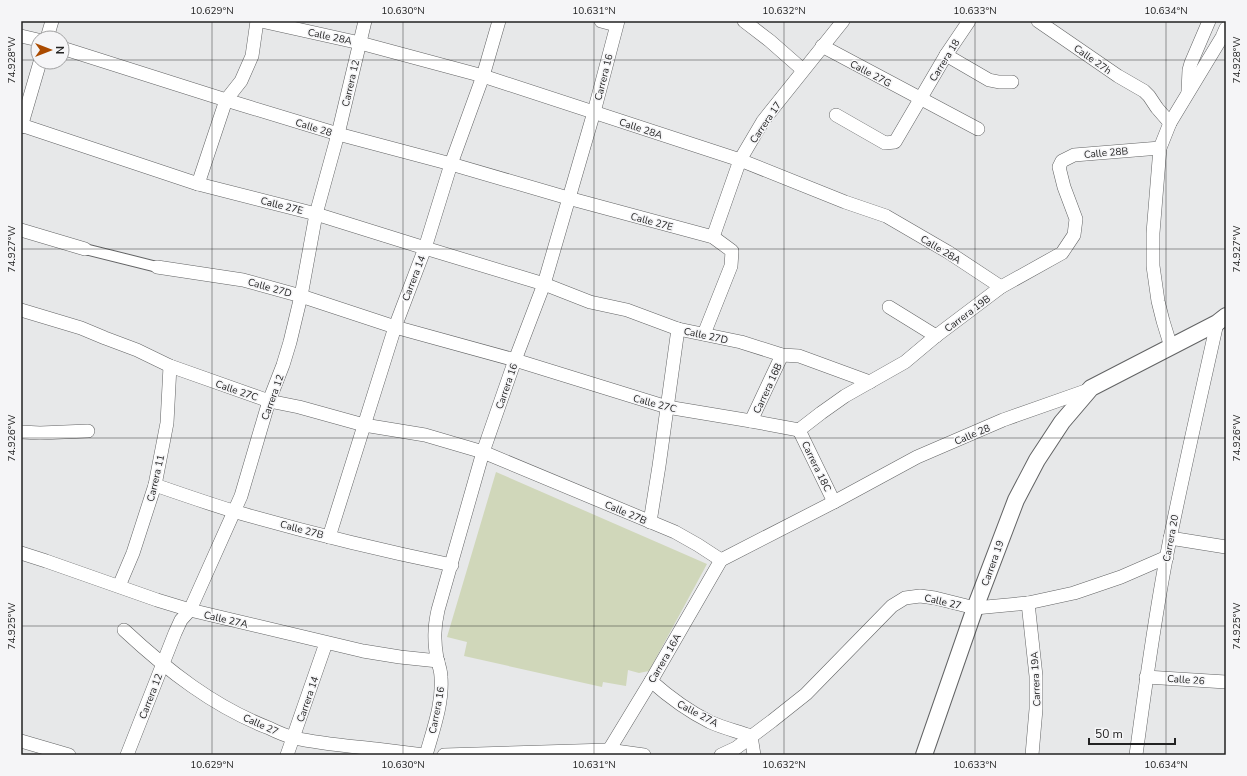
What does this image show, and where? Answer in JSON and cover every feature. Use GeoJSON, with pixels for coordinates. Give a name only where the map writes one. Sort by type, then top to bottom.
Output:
{"type":"FeatureCollection","features":[{"type":"Feature","properties":{"kind":"street"},"geometry":{"type":"LineString","coordinates":[[198,184],[226,100],[241,81],[252,56],[257,21]]}},
{"type":"Feature","properties":{"kind":"street","name":"Calle 28A"},"geometry":{"type":"LineString","coordinates":[[261,21],[360,43],[483,76],[740,160],[845,202],[886,216],[948,252],[1000,287]]}},
{"type":"Feature","properties":{"kind":"street","name":"Carrera 12"},"geometry":{"type":"LineString","coordinates":[[127,755],[181,620],[190,610],[241,496],[269,401],[285,359],[301,296],[316,214],[338,134],[365,21]]}},
{"type":"Feature","properties":{"kind":"street","name":"Carrera 14"},"geometry":{"type":"LineString","coordinates":[[329,537],[395,327],[425,248],[451,164],[483,76],[499,21]]}},
{"type":"Feature","properties":{"kind":"street"},"geometry":{"type":"LineString","coordinates":[[601,21],[617,23]]}},
{"type":"Feature","properties":{"kind":"street"},"geometry":{"type":"LineString","coordinates":[[744,21],[770,41],[803,70]]}},
{"type":"Feature","properties":{"kind":"street","name":"Carrera 17"},"geometry":{"type":"LineString","coordinates":[[713,237],[740,160],[763,121],[843,21]]}},
{"type":"Feature","properties":{"kind":"street","name":"Carrera 18"},"geometry":{"type":"LineString","coordinates":[[836,115],[885,143],[894,142],[946,55],[969,21]]}},
{"type":"Feature","properties":{"kind":"street","name":"Calle 27h"},"geometry":{"type":"LineString","coordinates":[[1038,21],[1118,76],[1144,91],[1170,123]]}},
{"type":"Feature","properties":{"kind":"street"},"geometry":{"type":"LineString","coordinates":[[1188,94],[1189,74],[1209,21]]}},
{"type":"Feature","properties":{"kind":"street","name":"Carrera 16"},"geometry":{"type":"LineString","coordinates":[[425,755],[438,711],[441,693],[441,675],[435,642],[435,626],[438,610],[483,452],[515,360],[544,284],[594,112],[617,23]]}},
{"type":"Feature","properties":{"kind":"street"},"geometry":{"type":"LineString","coordinates":[[1171,347],[1158,301],[1153,266],[1153,233],[1160,148],[1170,123],[1226,28]]}},
{"type":"Feature","properties":{"kind":"street","name":"Calle 27G"},"geometry":{"type":"LineString","coordinates":[[822,46],[920,99]]}},
{"type":"Feature","properties":{"kind":"street","name":"Calle 28"},"geometry":{"type":"LineString","coordinates":[[70,51],[338,134],[451,164],[568,198]]}},
{"type":"Feature","properties":{"kind":"street"},"geometry":{"type":"LineString","coordinates":[[946,55],[989,80],[1012,82]]}},
{"type":"Feature","properties":{"kind":"street"},"geometry":{"type":"LineString","coordinates":[[21,126],[38,70]]}},
{"type":"Feature","properties":{"kind":"street"},"geometry":{"type":"LineString","coordinates":[[920,99],[978,130]]}},
{"type":"Feature","properties":{"kind":"street","name":"Calle 27E"},"geometry":{"type":"LineString","coordinates":[[21,126],[198,184],[316,214],[544,284]]}},
{"type":"Feature","properties":{"kind":"street","name":"Calle 28B"},"geometry":{"type":"LineString","coordinates":[[1058,167],[1062,161],[1074,155],[1160,148]]}},
{"type":"Feature","properties":{"kind":"street","name":"Carrera 19B"},"geometry":{"type":"LineString","coordinates":[[799,430],[845,396],[905,362],[1000,287],[1062,253],[1074,235],[1076,219],[1058,167]]}},
{"type":"Feature","properties":{"kind":"street","name":"Calle 27E"},"geometry":{"type":"LineString","coordinates":[[568,198],[713,237],[732,251],[731,266],[704,334]]}},
{"type":"Feature","properties":{"kind":"street","name":"Calle 27D"},"geometry":{"type":"LineString","coordinates":[[21,230],[85,249],[157,267],[243,280],[301,296],[395,327],[515,360]]}},
{"type":"Feature","properties":{"kind":"street","name":"Calle 27D"},"geometry":{"type":"LineString","coordinates":[[544,284],[590,302],[627,310],[678,329],[741,342],[782,354],[799,356],[870,382]]}},
{"type":"Feature","properties":{"kind":"street"},"geometry":{"type":"LineString","coordinates":[[889,307],[936,336]]}},
{"type":"Feature","properties":{"kind":"street","name":"Calle 27C"},"geometry":{"type":"LineString","coordinates":[[21,310],[81,328],[137,350],[170,366],[269,401],[299,407],[364,424],[425,435],[483,452]]}},
{"type":"Feature","properties":{"kind":"street","name":"Calle 28"},"geometry":{"type":"LineString","coordinates":[[721,560],[834,502],[917,457],[1003,420],[1091,388],[1221,320]]}},
{"type":"Feature","properties":{"kind":"street","name":"Carrera 20"},"geometry":{"type":"LineString","coordinates":[[1136,755],[1146,677],[1170,538],[1184,469],[1221,320]]}},
{"type":"Feature","properties":{"kind":"street"},"geometry":{"type":"LineString","coordinates":[[650,522],[678,329]]}},
{"type":"Feature","properties":{"kind":"street","name":"Carrera 16B"},"geometry":{"type":"LineString","coordinates":[[752,421],[782,354]]}},
{"type":"Feature","properties":{"kind":"street","name":"Calle 27C"},"geometry":{"type":"LineString","coordinates":[[515,360],[667,407],[799,430]]}},
{"type":"Feature","properties":{"kind":"street","name":"Carrera 11"},"geometry":{"type":"LineString","coordinates":[[119,586],[133,553],[155,485],[167,423],[170,366]]}},
{"type":"Feature","properties":{"kind":"street","name":"Carrera 19"},"geometry":{"type":"LineString","coordinates":[[924,755],[975,608],[1016,500],[1037,460],[1062,422],[1091,388]]}},
{"type":"Feature","properties":{"kind":"street","name":"Carrera 18C"},"geometry":{"type":"LineString","coordinates":[[799,430],[834,502]]}},
{"type":"Feature","properties":{"kind":"street"},"geometry":{"type":"LineString","coordinates":[[21,432],[40,433],[88,431]]}},
{"type":"Feature","properties":{"kind":"street","name":"Calle 27B"},"geometry":{"type":"LineString","coordinates":[[483,452],[675,532],[721,560]]}},
{"type":"Feature","properties":{"kind":"street","name":"Calle 27B"},"geometry":{"type":"LineString","coordinates":[[155,485],[234,511],[329,537],[452,565]]}},
{"type":"Feature","properties":{"kind":"street"},"geometry":{"type":"LineString","coordinates":[[1170,538],[1226,547]]}},
{"type":"Feature","properties":{"kind":"street","name":"Calle 27A"},"geometry":{"type":"LineString","coordinates":[[21,553],[46,560],[157,600],[190,610],[363,651],[438,661]]}},
{"type":"Feature","properties":{"kind":"street","name":"Calle 27"},"geometry":{"type":"LineString","coordinates":[[721,755],[736,748],[806,694],[892,606],[905,598],[920,596],[934,598],[975,608],[1028,603],[1074,593],[1121,577],[1167,557]]}},
{"type":"Feature","properties":{"kind":"street","name":"Carrera 16A"},"geometry":{"type":"LineString","coordinates":[[608,753],[651,682],[721,560]]}},
{"type":"Feature","properties":{"kind":"street","name":"Carrera 19A"},"geometry":{"type":"LineString","coordinates":[[1028,603],[1036,676],[1036,709],[1032,755]]}},
{"type":"Feature","properties":{"kind":"street","name":"Calle 27"},"geometry":{"type":"LineString","coordinates":[[124,630],[163,664],[193,687],[224,707],[258,724],[293,738],[374,752],[425,755]]}},
{"type":"Feature","properties":{"kind":"street","name":"Carrera 14"},"geometry":{"type":"LineString","coordinates":[[287,755],[326,643]]}},
{"type":"Feature","properties":{"kind":"street","name":"Calle 26"},"geometry":{"type":"LineString","coordinates":[[1146,677],[1226,682]]}},
{"type":"Feature","properties":{"kind":"street","name":"Calle 27A"},"geometry":{"type":"LineString","coordinates":[[651,682],[669,697],[695,714],[711,722],[751,736]]}},
{"type":"Feature","properties":{"kind":"street"},"geometry":{"type":"LineString","coordinates":[[751,736],[754,755]]}},
{"type":"Feature","properties":{"kind":"street"},"geometry":{"type":"LineString","coordinates":[[21,741],[69,755]]}},
{"type":"Feature","properties":{"kind":"street"},"geometry":{"type":"LineString","coordinates":[[444,755],[608,753],[644,755]]}},
{"type":"Feature","properties":{"kind":"green space"},"geometry":{"type":"Polygon","coordinates":[[[496,472],[707,564],[649,671],[639,673],[628,670],[626,686],[603,682],[602,687],[464,656],[467,642],[447,637],[496,472]]]}}]}
